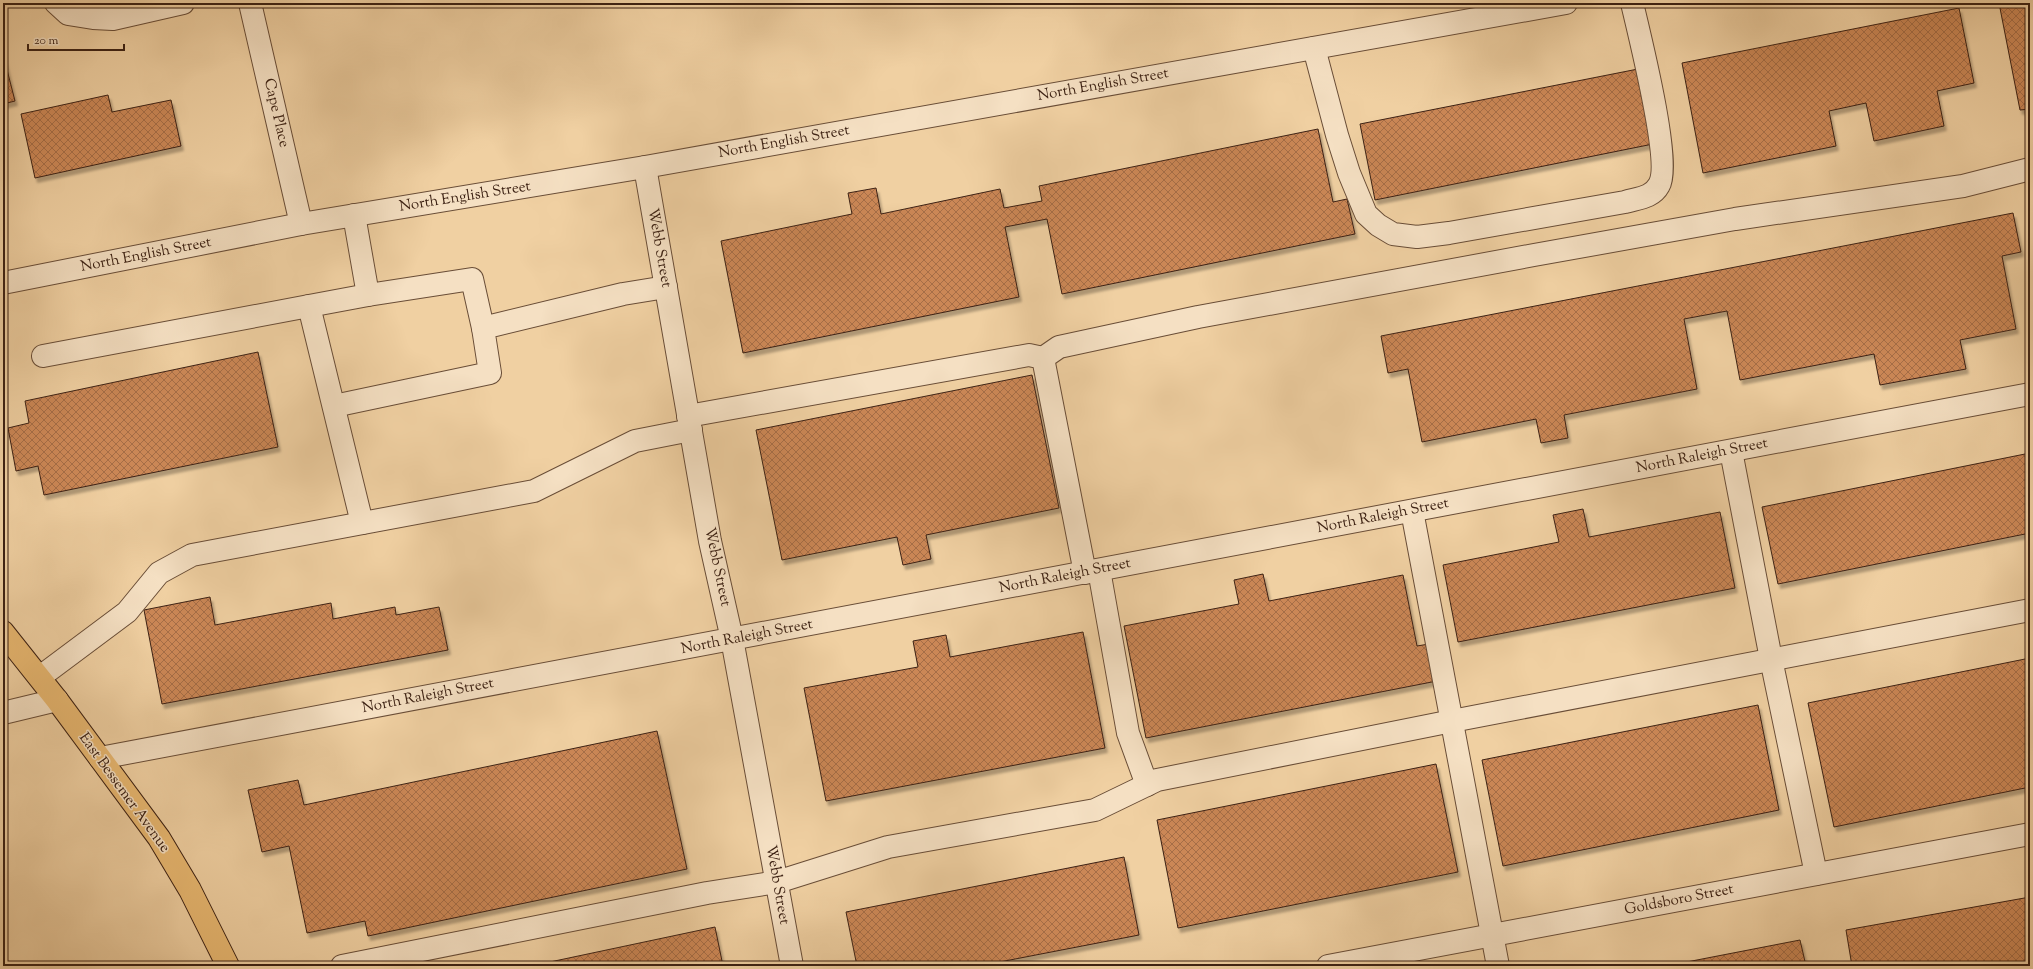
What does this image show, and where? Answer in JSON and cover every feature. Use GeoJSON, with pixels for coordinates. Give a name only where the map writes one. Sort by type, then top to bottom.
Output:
{"type":"FeatureCollection","features":[{"type":"Feature","properties":{"kind":"main road","name":"East Bessemer Avenue"},"geometry":{"type":"LineString","coordinates":[[3,632],[40,677],[159,838],[190,890],[228,966]]}},
{"type":"Feature","properties":{"kind":"street"},"geometry":{"type":"LineString","coordinates":[[56,3],[68,14],[93,18],[113,19],[183,3]]}},
{"type":"Feature","properties":{"kind":"street","name":"Cape Place"},"geometry":{"type":"LineString","coordinates":[[250,3],[301,224]]}},
{"type":"Feature","properties":{"kind":"street","name":"North English Street"},"geometry":{"type":"LineString","coordinates":[[3,283],[301,224],[645,167],[1566,3]]}},
{"type":"Feature","properties":{"kind":"street"},"geometry":{"type":"LineString","coordinates":[[1314,48],[1337,135],[1349,173],[1366,214],[1378,225],[1393,234],[1417,237],[1449,233],[1625,202],[1650,196],[1660,185],[1664,170],[1657,123],[1632,3]]}},
{"type":"Feature","properties":{"kind":"street","name":"Webb Street"},"geometry":{"type":"LineString","coordinates":[[645,167],[710,541],[732,639],[792,966]]}},
{"type":"Feature","properties":{"kind":"street"},"geometry":{"type":"LineString","coordinates":[[40,677],[127,612],[159,573],[192,555],[534,491],[635,441],[690,423],[1029,355],[1043,358],[1059,346],[1198,317],[1735,219],[1963,186],[2030,169]]}},
{"type":"Feature","properties":{"kind":"street"},"geometry":{"type":"LineString","coordinates":[[354,215],[368,295]]}},
{"type":"Feature","properties":{"kind":"street"},"geometry":{"type":"LineString","coordinates":[[43,356],[368,295],[472,278],[483,328],[490,373],[334,406]]}},
{"type":"Feature","properties":{"kind":"street"},"geometry":{"type":"LineString","coordinates":[[483,328],[623,294],[666,287]]}},
{"type":"Feature","properties":{"kind":"street"},"geometry":{"type":"LineString","coordinates":[[310,306],[362,523]]}},
{"type":"Feature","properties":{"kind":"street"},"geometry":{"type":"LineString","coordinates":[[1043,358],[1128,733],[1147,785]]}},
{"type":"Feature","properties":{"kind":"street","name":"North Raleigh Street"},"geometry":{"type":"LineString","coordinates":[[100,758],[2030,394]]}},
{"type":"Feature","properties":{"kind":"street"},"geometry":{"type":"LineString","coordinates":[[1731,450],[1771,659],[1816,874]]}},
{"type":"Feature","properties":{"kind":"street"},"geometry":{"type":"LineString","coordinates":[[1412,511],[1498,966]]}},
{"type":"Feature","properties":{"kind":"street"},"geometry":{"type":"LineString","coordinates":[[342,966],[707,893],[777,882],[888,848],[1095,810],[1157,780],[1452,721],[2030,610]]}},
{"type":"Feature","properties":{"kind":"street"},"geometry":{"type":"LineString","coordinates":[[3,713],[57,700]]}},
{"type":"Feature","properties":{"kind":"street","name":"Goldsboro Street"},"geometry":{"type":"LineString","coordinates":[[1328,966],[2030,834]]}},
{"type":"Feature","properties":{"kind":"building"},"geometry":{"type":"Polygon","coordinates":[[[1999,3],[2030,3],[2030,109],[2020,110],[1999,3]]]}},
{"type":"Feature","properties":{"kind":"building"},"geometry":{"type":"Polygon","coordinates":[[[1959,8],[1974,83],[1937,91],[1944,126],[1874,141],[1866,103],[1829,111],[1836,146],[1703,173],[1682,63],[1959,8]]]}},
{"type":"Feature","properties":{"kind":"building"},"geometry":{"type":"Polygon","coordinates":[[[3,54],[15,101],[3,104],[3,54]]]}},
{"type":"Feature","properties":{"kind":"building"},"geometry":{"type":"Polygon","coordinates":[[[1638,69],[1653,144],[1375,200],[1360,124],[1638,69]]]}},
{"type":"Feature","properties":{"kind":"building"},"geometry":{"type":"Polygon","coordinates":[[[108,95],[112,112],[171,100],[181,146],[35,178],[21,114],[108,95]]]}},
{"type":"Feature","properties":{"kind":"building"},"geometry":{"type":"Polygon","coordinates":[[[1318,129],[1333,202],[1347,199],[1355,234],[1062,294],[1047,219],[1005,227],[1019,297],[743,353],[721,241],[852,214],[848,193],[876,188],[881,214],[1000,189],[1004,208],[1042,201],[1039,186],[1318,129]]]}},
{"type":"Feature","properties":{"kind":"building"},"geometry":{"type":"Polygon","coordinates":[[[2013,213],[2021,252],[2002,256],[2016,329],[1960,340],[1966,369],[1880,385],[1874,354],[1740,380],[1727,311],[1684,319],[1697,389],[1564,415],[1568,438],[1541,443],[1536,419],[1422,442],[1408,369],[1388,373],[1381,336],[2013,213]]]}},
{"type":"Feature","properties":{"kind":"building"},"geometry":{"type":"Polygon","coordinates":[[[258,352],[278,447],[44,495],[38,466],[16,471],[8,428],[29,423],[25,401],[258,352]]]}},
{"type":"Feature","properties":{"kind":"building"},"geometry":{"type":"Polygon","coordinates":[[[1032,375],[1059,508],[926,535],[931,559],[903,565],[897,537],[782,560],[756,430],[1032,375]]]}},
{"type":"Feature","properties":{"kind":"building"},"geometry":{"type":"Polygon","coordinates":[[[2030,453],[2030,533],[1778,584],[1762,507],[2030,453]]]}},
{"type":"Feature","properties":{"kind":"building"},"geometry":{"type":"Polygon","coordinates":[[[1583,509],[1589,537],[1720,512],[1735,588],[1458,642],[1443,565],[1559,542],[1553,515],[1583,509]]]}},
{"type":"Feature","properties":{"kind":"building"},"geometry":{"type":"Polygon","coordinates":[[[1263,574],[1269,601],[1403,575],[1417,646],[1435,643],[1442,680],[1146,738],[1124,626],[1239,604],[1234,580],[1263,574]]]}},
{"type":"Feature","properties":{"kind":"building"},"geometry":{"type":"Polygon","coordinates":[[[210,597],[215,625],[331,603],[333,619],[395,607],[396,615],[439,607],[448,650],[162,704],[144,610],[210,597]]]}},
{"type":"Feature","properties":{"kind":"building"},"geometry":{"type":"Polygon","coordinates":[[[1083,632],[1105,748],[826,801],[804,688],[918,667],[913,641],[946,635],[950,657],[1083,632]]]}},
{"type":"Feature","properties":{"kind":"building"},"geometry":{"type":"Polygon","coordinates":[[[2030,658],[2030,787],[1834,827],[1808,703],[2030,658]]]}},
{"type":"Feature","properties":{"kind":"building"},"geometry":{"type":"Polygon","coordinates":[[[1758,705],[1779,810],[1503,866],[1482,760],[1758,705]]]}},
{"type":"Feature","properties":{"kind":"building"},"geometry":{"type":"Polygon","coordinates":[[[657,731],[687,869],[368,936],[365,921],[307,933],[289,846],[262,852],[248,790],[298,780],[304,805],[657,731]]]}},
{"type":"Feature","properties":{"kind":"building"},"geometry":{"type":"Polygon","coordinates":[[[1436,764],[1458,872],[1178,928],[1157,820],[1436,764]]]}},
{"type":"Feature","properties":{"kind":"building"},"geometry":{"type":"Polygon","coordinates":[[[1124,857],[1139,935],[979,966],[857,966],[846,912],[1124,857]]]}},
{"type":"Feature","properties":{"kind":"building"},"geometry":{"type":"Polygon","coordinates":[[[2030,897],[2030,966],[1852,966],[1846,930],[2030,897]]]}},
{"type":"Feature","properties":{"kind":"building"},"geometry":{"type":"Polygon","coordinates":[[[715,927],[723,966],[531,966],[715,927]]]}},
{"type":"Feature","properties":{"kind":"building"},"geometry":{"type":"Polygon","coordinates":[[[1800,940],[1806,966],[1666,966],[1800,940]]]}}]}
